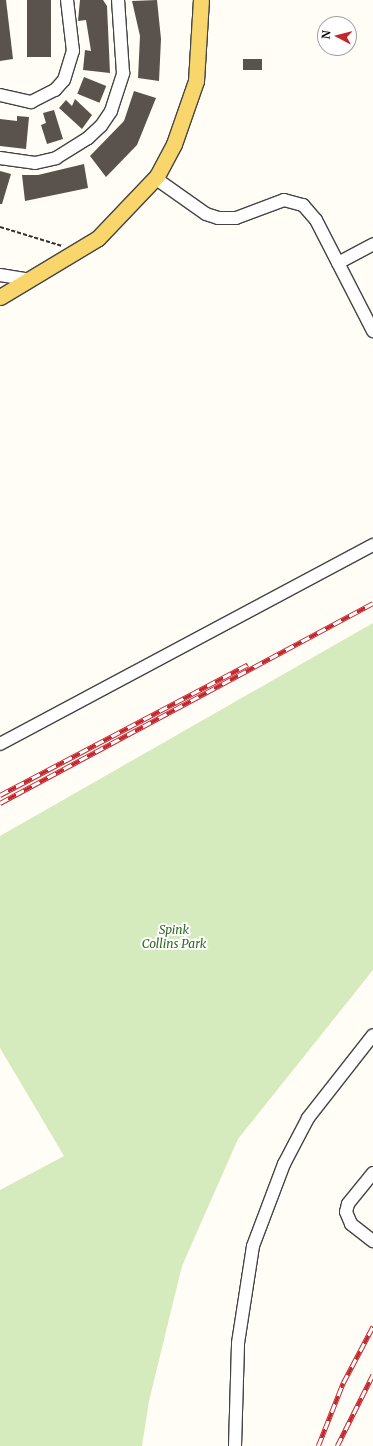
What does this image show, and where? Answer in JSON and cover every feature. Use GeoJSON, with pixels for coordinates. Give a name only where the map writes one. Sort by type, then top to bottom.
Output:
{"type":"FeatureCollection","features":[{"type":"Feature","properties":{"kind":"main road"},"geometry":{"type":"LineString","coordinates":[[0,297],[83,248],[116,221],[155,178],[174,144],[194,88],[201,0]]}},
{"type":"Feature","properties":{"kind":"street"},"geometry":{"type":"LineString","coordinates":[[0,95],[32,102],[55,90],[64,80],[73,52],[67,0]]}},
{"type":"Feature","properties":{"kind":"street"},"geometry":{"type":"LineString","coordinates":[[0,158],[35,163],[56,158],[88,138],[101,126],[111,111],[123,73],[118,0]]}},
{"type":"Feature","properties":{"kind":"street"},"geometry":{"type":"LineString","coordinates":[[155,178],[206,214],[218,218],[236,218],[284,200],[303,205],[313,216],[373,331]]}},
{"type":"Feature","properties":{"kind":"street"},"geometry":{"type":"LineString","coordinates":[[338,263],[373,244]]}},
{"type":"Feature","properties":{"kind":"street"},"geometry":{"type":"LineString","coordinates":[[0,275],[31,280]]}},
{"type":"Feature","properties":{"kind":"street"},"geometry":{"type":"LineString","coordinates":[[0,744],[373,545]]}},
{"type":"Feature","properties":{"kind":"street"},"geometry":{"type":"LineString","coordinates":[[235,1446],[238,1343],[253,1246],[284,1164],[308,1118],[373,1035]]}},
{"type":"Feature","properties":{"kind":"street"},"geometry":{"type":"LineString","coordinates":[[373,1173],[348,1204],[346,1212],[351,1224],[373,1241]]}},
{"type":"Feature","properties":{"kind":"path"},"geometry":{"type":"LineString","coordinates":[[0,227],[62,246],[83,248]]}},
{"type":"Feature","properties":{"kind":"green space","name":"Spink Collins Park"},"geometry":{"type":"Polygon","coordinates":[[[373,623],[373,970],[238,1139],[182,1266],[149,1401],[142,1446],[0,1446],[0,1190],[64,1156],[0,1048],[0,836],[373,623]]]}},
{"type":"Feature","properties":{"kind":"building"},"geometry":{"type":"Polygon","coordinates":[[[0,0],[6,0],[13,59],[0,61],[0,0]]]}},
{"type":"Feature","properties":{"kind":"building"},"geometry":{"type":"Polygon","coordinates":[[[27,0],[51,0],[51,57],[27,57],[27,0]]]}},
{"type":"Feature","properties":{"kind":"building"},"geometry":{"type":"Polygon","coordinates":[[[80,0],[103,0],[107,6],[110,73],[83,70],[85,50],[91,51],[86,20],[78,21],[80,0]]]}},
{"type":"Feature","properties":{"kind":"building"},"geometry":{"type":"Polygon","coordinates":[[[157,0],[161,39],[159,81],[138,78],[140,36],[132,1],[157,0]]]}},
{"type":"Feature","properties":{"kind":"building"},"geometry":{"type":"Polygon","coordinates":[[[243,59],[262,59],[262,70],[243,70],[243,59]]]}},
{"type":"Feature","properties":{"kind":"building"},"geometry":{"type":"Polygon","coordinates":[[[84,77],[106,86],[100,103],[77,94],[84,77]]]}},
{"type":"Feature","properties":{"kind":"building"},"geometry":{"type":"Polygon","coordinates":[[[134,91],[156,98],[137,145],[106,177],[90,156],[124,121],[134,91]]]}},
{"type":"Feature","properties":{"kind":"building"},"geometry":{"type":"Polygon","coordinates":[[[75,99],[92,115],[82,129],[59,108],[66,100],[72,106],[75,99]]]}},
{"type":"Feature","properties":{"kind":"building"},"geometry":{"type":"Polygon","coordinates":[[[54,110],[63,139],[47,144],[41,125],[46,123],[43,113],[54,110]]]}},
{"type":"Feature","properties":{"kind":"building"},"geometry":{"type":"Polygon","coordinates":[[[17,116],[29,117],[26,149],[0,146],[0,119],[17,121],[17,116]]]}},
{"type":"Feature","properties":{"kind":"building"},"geometry":{"type":"Polygon","coordinates":[[[84,164],[88,188],[25,201],[22,175],[38,175],[84,164]]]}},
{"type":"Feature","properties":{"kind":"building"},"geometry":{"type":"Polygon","coordinates":[[[0,171],[11,174],[2,204],[0,204],[0,171]]]}},
{"type":"Feature","properties":{"kind":"railway"},"geometry":{"type":"LineString","coordinates":[[0,803],[373,603]]}},
{"type":"Feature","properties":{"kind":"railway"},"geometry":{"type":"LineString","coordinates":[[0,795],[248,664]]}},
{"type":"Feature","properties":{"kind":"railway"},"geometry":{"type":"LineString","coordinates":[[318,1446],[343,1383],[373,1326]]}},
{"type":"Feature","properties":{"kind":"railway"},"geometry":{"type":"LineString","coordinates":[[337,1446],[373,1374]]}}]}
